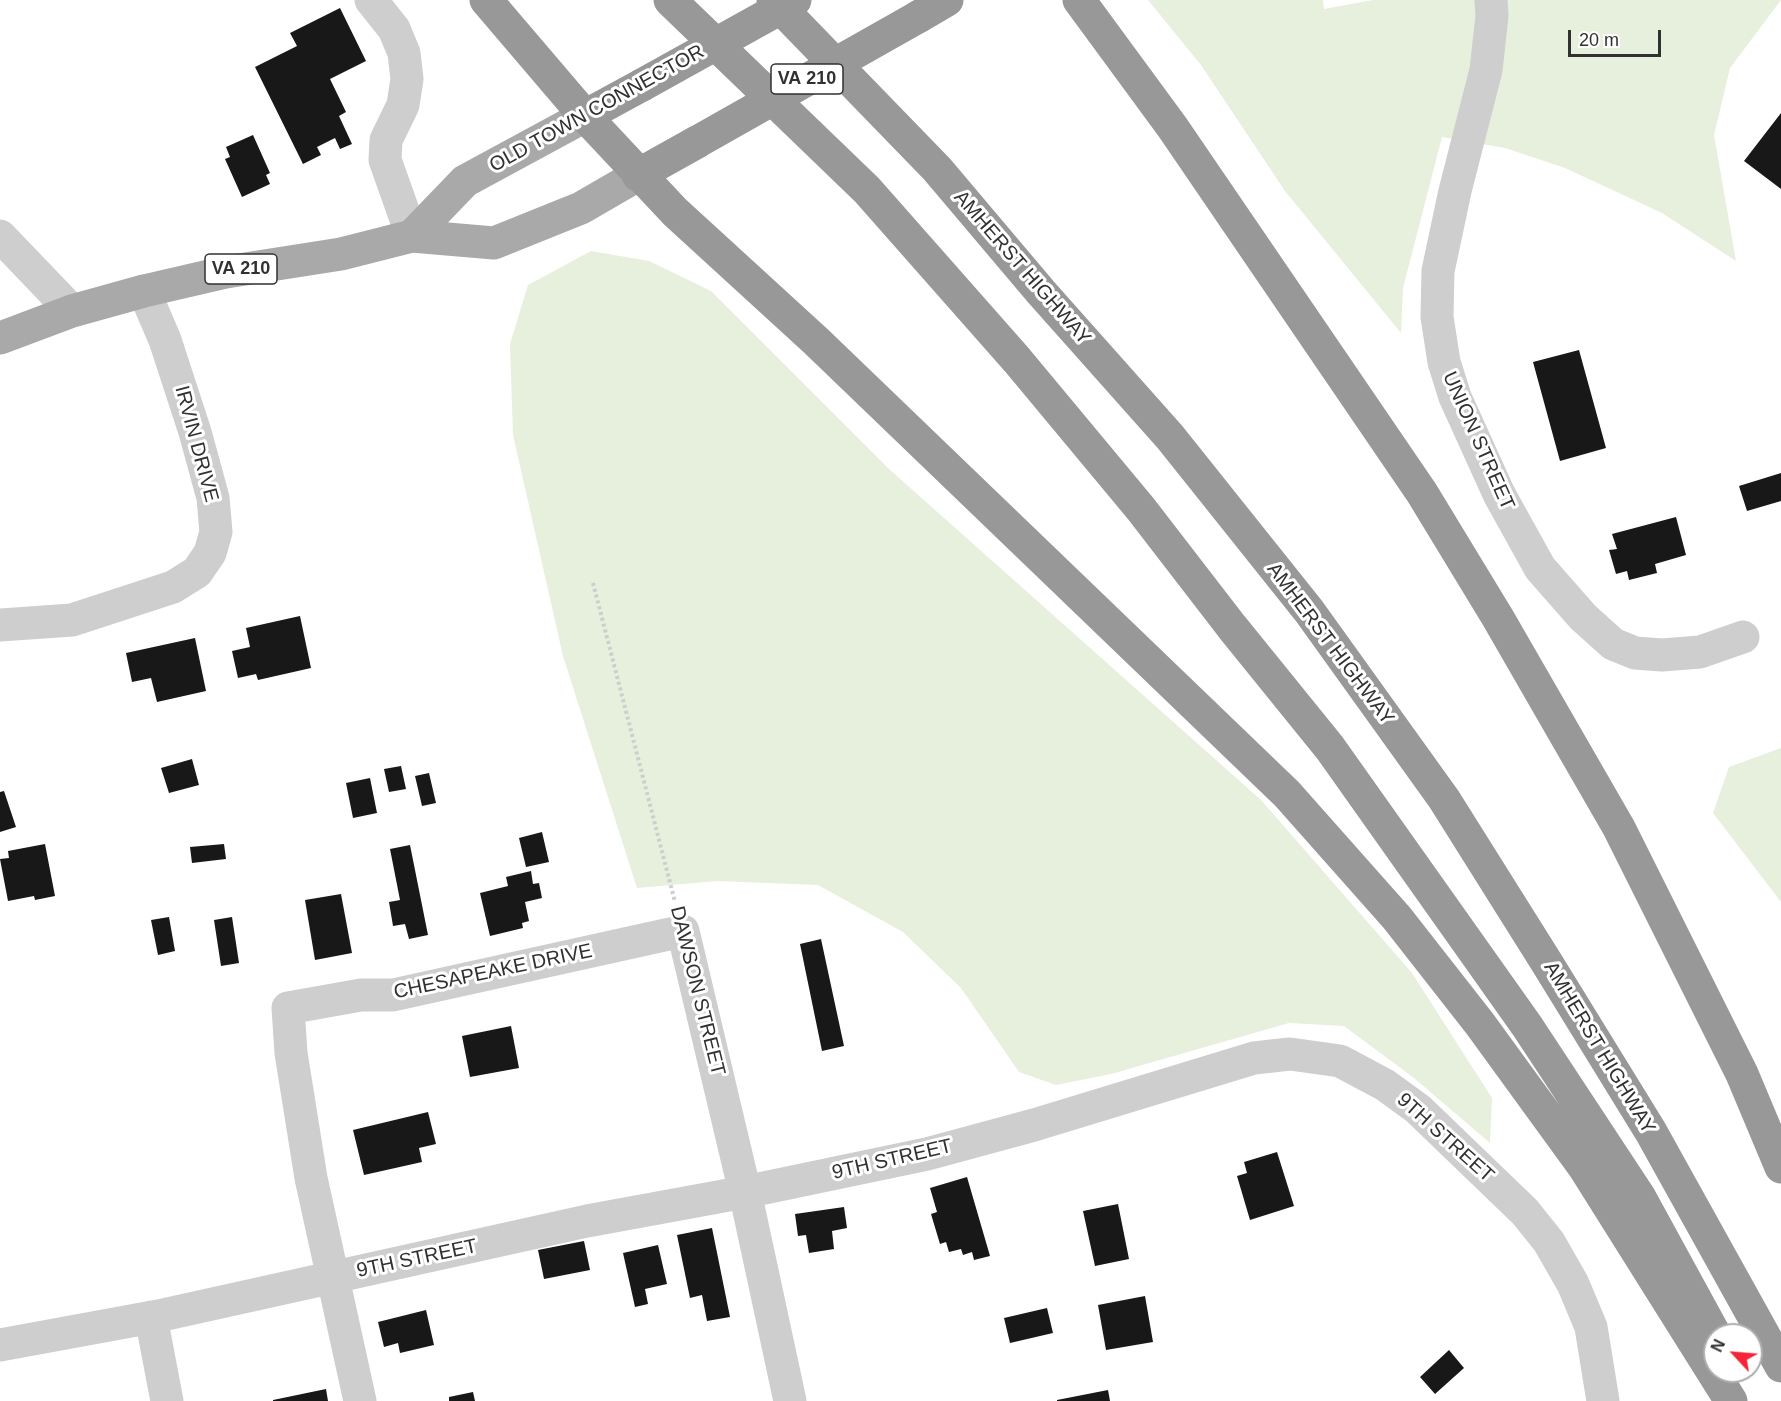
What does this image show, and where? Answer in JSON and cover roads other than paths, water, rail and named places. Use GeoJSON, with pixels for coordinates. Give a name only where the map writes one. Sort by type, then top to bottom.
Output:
{"type":"FeatureCollection","features":[{"type":"Feature","properties":{"kind":"highway"},"geometry":{"type":"LineString","coordinates":[[486,0],[585,116],[675,212],[816,341],[1287,794],[1397,918],[1487,1033],[1584,1167],[1731,1401]]}},
{"type":"Feature","properties":{"kind":"highway"},"geometry":{"type":"LineString","coordinates":[[670,0],[867,190],[1017,360],[1141,508],[1232,627],[1330,748],[1534,1036],[1639,1196],[1708,1323]]}},
{"type":"Feature","properties":{"kind":"highway","name":"AMHERST HIGHWAY"},"geometry":{"type":"LineString","coordinates":[[773,0],[937,169],[1041,292],[1170,437],[1309,611],[1444,799],[1541,953],[1651,1132],[1781,1366]]}},
{"type":"Feature","properties":{"kind":"highway","name":"OLD TOWN CONNECTOR"},"geometry":{"type":"LineString","coordinates":[[585,116],[795,0]]}},
{"type":"Feature","properties":{"kind":"highway","name":"VA 210"},"geometry":{"type":"LineString","coordinates":[[638,175],[947,0]]}},
{"type":"Feature","properties":{"kind":"highway"},"geometry":{"type":"LineString","coordinates":[[1080,0],[1173,128],[1422,493],[1498,618],[1619,828],[1742,1074],[1781,1167]]}},
{"type":"Feature","properties":{"kind":"highway"},"geometry":{"type":"LineString","coordinates":[[1741,1383],[1750,1401]]}},
{"type":"Feature","properties":{"kind":"main road","name":"OLD TOWN CONNECTOR"},"geometry":{"type":"LineString","coordinates":[[412,236],[465,181],[585,116]]}},
{"type":"Feature","properties":{"kind":"main road","name":"VA 210"},"geometry":{"type":"LineString","coordinates":[[0,338],[72,311],[144,291],[226,272],[341,254],[412,236],[494,243],[580,208],[638,175]]}},
{"type":"Feature","properties":{"kind":"street"},"geometry":{"type":"LineString","coordinates":[[371,0],[394,29],[404,53],[407,79],[403,105],[386,140],[386,160],[412,236]]}},
{"type":"Feature","properties":{"kind":"street","name":"UNION STREET"},"geometry":{"type":"LineString","coordinates":[[1491,0],[1492,16],[1486,70],[1455,192],[1438,271],[1437,317],[1444,362],[1455,397],[1499,494],[1540,568],[1583,617],[1613,644],[1635,653],[1662,656],[1700,652],[1743,637]]}},
{"type":"Feature","properties":{"kind":"street"},"geometry":{"type":"LineString","coordinates":[[0,236],[72,311]]}},
{"type":"Feature","properties":{"kind":"street","name":"IRVIN DRIVE"},"geometry":{"type":"LineString","coordinates":[[0,625],[72,620],[173,587],[197,572],[210,553],[216,532],[213,498],[195,432],[165,340],[144,291]]}},
{"type":"Feature","properties":{"kind":"street","name":"DAWSON STREET"},"geometry":{"type":"LineString","coordinates":[[683,931],[745,1192],[790,1401]]}},
{"type":"Feature","properties":{"kind":"street","name":"CHESAPEAKE DRIVE"},"geometry":{"type":"LineString","coordinates":[[332,1277],[311,1178],[291,1053],[288,1008],[361,995],[393,995],[683,931]]}},
{"type":"Feature","properties":{"kind":"street","name":"9TH STREET"},"geometry":{"type":"LineString","coordinates":[[0,1345],[151,1317],[586,1221],[745,1192],[927,1154],[1034,1125],[1254,1058],[1290,1054],[1340,1061],[1385,1085],[1418,1109],[1525,1212],[1549,1242],[1573,1284],[1590,1328],[1603,1401]]}},
{"type":"Feature","properties":{"kind":"street"},"geometry":{"type":"LineString","coordinates":[[332,1277],[360,1401]]}},
{"type":"Feature","properties":{"kind":"street"},"geometry":{"type":"LineString","coordinates":[[151,1317],[167,1401]]}}]}
